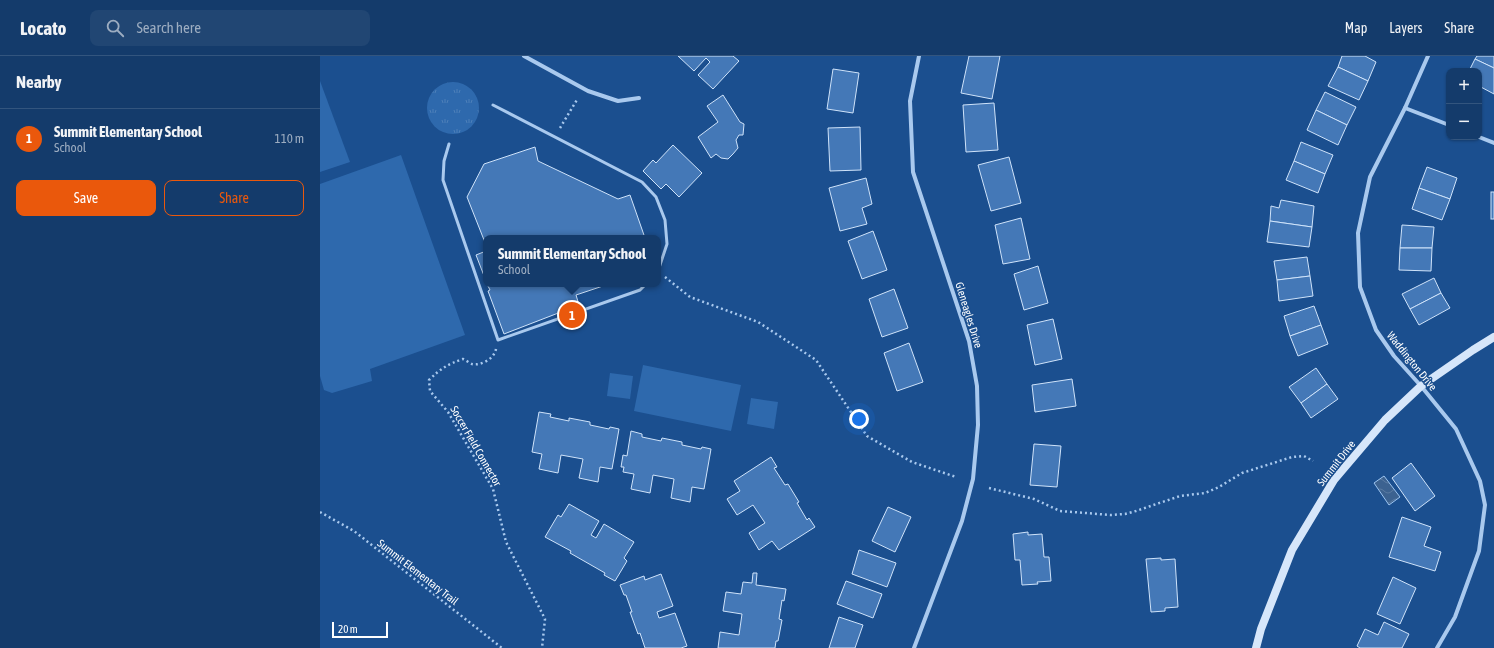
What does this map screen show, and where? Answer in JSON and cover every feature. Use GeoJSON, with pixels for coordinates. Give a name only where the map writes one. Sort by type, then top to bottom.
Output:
{"type":"FeatureCollection","features":[{"type":"Feature","properties":{"kind":"main road","name":"Summit Drive"},"geometry":{"type":"LineString","coordinates":[[1256,648],[1261,629],[1292,550],[1334,480],[1385,420],[1421,386],[1494,337]]}},
{"type":"Feature","properties":{"kind":"street"},"geometry":{"type":"LineString","coordinates":[[524,56],[588,91],[618,100],[640,98]]}},
{"type":"Feature","properties":{"kind":"street","name":"Gleneagles Drive"},"geometry":{"type":"LineString","coordinates":[[914,648],[962,521],[973,479],[978,424],[977,386],[970,340],[913,172],[910,101],[919,56]]}},
{"type":"Feature","properties":{"kind":"street","name":"Waddington Drive"},"geometry":{"type":"LineString","coordinates":[[1428,56],[1405,108],[1370,177],[1358,234],[1360,287],[1376,330],[1394,356],[1456,429],[1480,481],[1485,505],[1479,551],[1455,616],[1438,648]]}},
{"type":"Feature","properties":{"kind":"street"},"geometry":{"type":"LineString","coordinates":[[1405,108],[1446,124]]}},
{"type":"Feature","properties":{"kind":"street"},"geometry":{"type":"LineString","coordinates":[[1482,138],[1494,143]]}},
{"type":"Feature","properties":{"kind":"lane"},"geometry":{"type":"LineString","coordinates":[[493,106],[642,182],[656,198],[665,220],[667,244],[661,262]]}},
{"type":"Feature","properties":{"kind":"lane"},"geometry":{"type":"LineString","coordinates":[[449,144],[444,161],[443,180],[498,340],[640,290],[643,287]]}},
{"type":"Feature","properties":{"kind":"path"},"geometry":{"type":"LineString","coordinates":[[563,123],[575,102]]}},
{"type":"Feature","properties":{"kind":"path"},"geometry":{"type":"LineString","coordinates":[[661,273],[690,297],[758,322],[816,360],[867,436],[912,462],[956,477]]}},
{"type":"Feature","properties":{"kind":"path","name":"Soccer Field Connector"},"geometry":{"type":"LineString","coordinates":[[498,340],[495,352],[488,360],[479,364],[471,364],[463,359],[450,363],[439,370],[429,380],[430,391],[448,412],[493,489],[506,542],[545,619],[542,648]]}},
{"type":"Feature","properties":{"kind":"path"},"geometry":{"type":"LineString","coordinates":[[989,488],[1034,499],[1060,511],[1111,515],[1126,514],[1180,496],[1205,493],[1219,487],[1242,473],[1292,457],[1304,456],[1313,461]]}},
{"type":"Feature","properties":{"kind":"path","name":"Summit Elementary Trail"},"geometry":{"type":"LineString","coordinates":[[320,512],[354,531],[502,648]]}},
{"type":"Feature","properties":{"kind":"green space"},"geometry":{"type":"Polygon","coordinates":[[[320,81],[350,162],[320,172],[320,81]]]}},
{"type":"Feature","properties":{"kind":"green space"},"geometry":{"type":"Polygon","coordinates":[[[448,82],[458,82],[472,89],[479,103],[479,113],[472,127],[458,134],[448,134],[438,130],[431,123],[427,113],[427,103],[431,93],[438,86],[448,82]]]}},
{"type":"Feature","properties":{"kind":"green space"},"geometry":{"type":"Polygon","coordinates":[[[401,155],[465,335],[370,369],[372,381],[332,393],[324,390],[320,376],[320,184],[401,155]]]}},
{"type":"Feature","properties":{"kind":"green space"},"geometry":{"type":"Polygon","coordinates":[[[643,365],[741,385],[731,431],[634,411],[643,365]]]}},
{"type":"Feature","properties":{"kind":"green space"},"geometry":{"type":"Polygon","coordinates":[[[610,373],[633,376],[630,399],[607,396],[610,373]]]}},
{"type":"Feature","properties":{"kind":"green space"},"geometry":{"type":"Polygon","coordinates":[[[751,398],[778,402],[774,429],[747,424],[751,398]]]}},
{"type":"Feature","properties":{"kind":"water"},"geometry":{"type":"Polygon","coordinates":[[[1384,476],[1400,497],[1389,505],[1374,483],[1384,476]]]}},
{"type":"Feature","properties":{"kind":"building"},"geometry":{"type":"Polygon","coordinates":[[[678,56],[733,56],[739,61],[713,89],[698,75],[710,62],[706,58],[694,71],[678,56]]]}},
{"type":"Feature","properties":{"kind":"building"},"geometry":{"type":"Polygon","coordinates":[[[969,56],[1000,56],[992,99],[961,93],[969,56]]]}},
{"type":"Feature","properties":{"kind":"building"},"geometry":{"type":"Polygon","coordinates":[[[1342,56],[1365,56],[1376,62],[1368,81],[1338,67],[1342,56]]]}},
{"type":"Feature","properties":{"kind":"building"},"geometry":{"type":"Polygon","coordinates":[[[1477,56],[1494,56],[1494,68],[1475,59],[1477,56]]]}},
{"type":"Feature","properties":{"kind":"building"},"geometry":{"type":"Polygon","coordinates":[[[1475,59],[1494,68],[1494,94],[1482,88],[1482,68],[1470,68],[1475,59]]]}},
{"type":"Feature","properties":{"kind":"building"},"geometry":{"type":"Polygon","coordinates":[[[1338,67],[1368,81],[1359,100],[1328,86],[1338,67]]]}},
{"type":"Feature","properties":{"kind":"building"},"geometry":{"type":"Polygon","coordinates":[[[833,69],[859,73],[853,113],[827,109],[833,69]]]}},
{"type":"Feature","properties":{"kind":"building"},"geometry":{"type":"Polygon","coordinates":[[[1325,92],[1356,107],[1347,125],[1316,110],[1325,92]]]}},
{"type":"Feature","properties":{"kind":"building"},"geometry":{"type":"Polygon","coordinates":[[[723,95],[740,122],[744,124],[743,135],[739,135],[736,140],[738,148],[728,159],[721,158],[716,154],[711,158],[698,137],[718,122],[707,106],[723,95]]]}},
{"type":"Feature","properties":{"kind":"building"},"geometry":{"type":"Polygon","coordinates":[[[994,103],[998,150],[966,152],[963,105],[994,103]]]}},
{"type":"Feature","properties":{"kind":"building"},"geometry":{"type":"Polygon","coordinates":[[[1316,110],[1347,125],[1338,145],[1307,130],[1316,110]]]}},
{"type":"Feature","properties":{"kind":"building"},"geometry":{"type":"Polygon","coordinates":[[[860,127],[861,170],[830,171],[828,128],[860,127]]]}},
{"type":"Feature","properties":{"kind":"building"},"geometry":{"type":"Polygon","coordinates":[[[1301,142],[1333,155],[1325,174],[1294,161],[1301,142]]]}},
{"type":"Feature","properties":{"kind":"building"},"geometry":{"type":"Polygon","coordinates":[[[673,145],[702,173],[679,197],[666,184],[661,189],[643,171],[653,160],[656,163],[673,145]]]}},
{"type":"Feature","properties":{"kind":"building"},"geometry":{"type":"Polygon","coordinates":[[[535,147],[538,161],[618,199],[630,195],[644,235],[483,235],[483,237],[467,197],[484,164],[535,147]]]}},
{"type":"Feature","properties":{"kind":"building"},"geometry":{"type":"Polygon","coordinates":[[[1009,157],[1021,203],[991,211],[978,165],[1009,157]]]}},
{"type":"Feature","properties":{"kind":"building"},"geometry":{"type":"Polygon","coordinates":[[[1294,161],[1325,174],[1318,193],[1286,180],[1294,161]]]}},
{"type":"Feature","properties":{"kind":"building"},"geometry":{"type":"Polygon","coordinates":[[[1427,167],[1457,178],[1450,199],[1419,188],[1427,167]]]}},
{"type":"Feature","properties":{"kind":"building"},"geometry":{"type":"Polygon","coordinates":[[[866,178],[872,204],[862,208],[867,224],[840,231],[829,188],[866,178]]]}},
{"type":"Feature","properties":{"kind":"building"},"geometry":{"type":"Polygon","coordinates":[[[1419,188],[1450,199],[1442,220],[1412,209],[1419,188]]]}},
{"type":"Feature","properties":{"kind":"building"},"geometry":{"type":"Polygon","coordinates":[[[1491,192],[1494,192],[1494,219],[1491,219],[1491,192]]]}},
{"type":"Feature","properties":{"kind":"building"},"geometry":{"type":"Polygon","coordinates":[[[1281,200],[1314,206],[1312,227],[1270,221],[1271,206],[1279,208],[1281,200]]]}},
{"type":"Feature","properties":{"kind":"building"},"geometry":{"type":"Polygon","coordinates":[[[1021,218],[1030,259],[1003,264],[995,225],[1021,218]]]}},
{"type":"Feature","properties":{"kind":"building"},"geometry":{"type":"Polygon","coordinates":[[[1270,221],[1312,227],[1309,247],[1267,242],[1270,221]]]}},
{"type":"Feature","properties":{"kind":"building"},"geometry":{"type":"Polygon","coordinates":[[[1402,225],[1434,227],[1432,248],[1400,248],[1402,225]]]}},
{"type":"Feature","properties":{"kind":"building"},"geometry":{"type":"Polygon","coordinates":[[[873,231],[887,270],[862,279],[848,241],[873,231]]]}},
{"type":"Feature","properties":{"kind":"building"},"geometry":{"type":"Polygon","coordinates":[[[1400,248],[1432,248],[1431,271],[1399,270],[1400,248]]]}},
{"type":"Feature","properties":{"kind":"building"},"geometry":{"type":"Polygon","coordinates":[[[483,252],[483,273],[476,255],[483,252]]]}},
{"type":"Feature","properties":{"kind":"building"},"geometry":{"type":"Polygon","coordinates":[[[1307,257],[1310,276],[1277,280],[1274,261],[1307,257]]]}},
{"type":"Feature","properties":{"kind":"building"},"geometry":{"type":"Polygon","coordinates":[[[1038,266],[1048,303],[1024,310],[1014,274],[1038,266]]]}},
{"type":"Feature","properties":{"kind":"building"},"geometry":{"type":"Polygon","coordinates":[[[1310,276],[1313,296],[1279,301],[1277,280],[1310,276]]]}},
{"type":"Feature","properties":{"kind":"building"},"geometry":{"type":"Polygon","coordinates":[[[1434,278],[1441,293],[1410,309],[1402,294],[1434,278]]]}},
{"type":"Feature","properties":{"kind":"building"},"geometry":{"type":"Polygon","coordinates":[[[488,287],[600,287],[576,295],[579,305],[504,334],[488,291],[490,290],[488,287]]]}},
{"type":"Feature","properties":{"kind":"building"},"geometry":{"type":"Polygon","coordinates":[[[894,289],[908,328],[882,337],[869,299],[894,289]]]}},
{"type":"Feature","properties":{"kind":"building"},"geometry":{"type":"Polygon","coordinates":[[[1441,293],[1450,308],[1419,325],[1410,309],[1441,293]]]}},
{"type":"Feature","properties":{"kind":"building"},"geometry":{"type":"Polygon","coordinates":[[[1314,306],[1321,325],[1290,336],[1284,316],[1314,306]]]}},
{"type":"Feature","properties":{"kind":"building"},"geometry":{"type":"Polygon","coordinates":[[[1053,319],[1062,359],[1035,365],[1027,325],[1053,319]]]}},
{"type":"Feature","properties":{"kind":"building"},"geometry":{"type":"Polygon","coordinates":[[[1321,325],[1328,344],[1298,356],[1290,336],[1321,325]]]}},
{"type":"Feature","properties":{"kind":"building"},"geometry":{"type":"Polygon","coordinates":[[[909,343],[923,382],[897,391],[884,353],[909,343]]]}},
{"type":"Feature","properties":{"kind":"building"},"geometry":{"type":"Polygon","coordinates":[[[1316,368],[1327,384],[1301,403],[1289,387],[1316,368]]]}},
{"type":"Feature","properties":{"kind":"building"},"geometry":{"type":"Polygon","coordinates":[[[1072,379],[1076,406],[1035,412],[1032,385],[1072,379]]]}},
{"type":"Feature","properties":{"kind":"building"},"geometry":{"type":"Polygon","coordinates":[[[1327,384],[1338,399],[1311,418],[1301,403],[1327,384]]]}},
{"type":"Feature","properties":{"kind":"building"},"geometry":{"type":"Polygon","coordinates":[[[539,412],[551,414],[550,417],[569,421],[569,418],[590,422],[590,425],[609,429],[610,427],[619,429],[612,469],[600,467],[598,482],[579,478],[583,459],[561,455],[558,473],[539,469],[542,454],[532,452],[539,412]]]}},
{"type":"Feature","properties":{"kind":"building"},"geometry":{"type":"Polygon","coordinates":[[[631,431],[642,434],[642,437],[661,441],[662,438],[682,442],[682,445],[701,449],[702,447],[711,449],[704,489],[692,487],[690,502],[671,498],[674,479],[653,475],[650,493],[631,489],[634,474],[623,472],[624,467],[621,467],[623,455],[627,456],[631,431]]]}},
{"type":"Feature","properties":{"kind":"building"},"geometry":{"type":"Polygon","coordinates":[[[1034,444],[1061,446],[1057,487],[1030,485],[1034,444]]]}},
{"type":"Feature","properties":{"kind":"building"},"geometry":{"type":"Polygon","coordinates":[[[771,457],[777,467],[774,468],[785,485],[788,484],[799,502],[797,503],[807,520],[809,518],[815,527],[779,550],[772,541],[759,550],[749,533],[765,523],[753,505],[737,515],[727,499],[740,491],[734,481],[771,457]]]}},
{"type":"Feature","properties":{"kind":"building"},"geometry":{"type":"Polygon","coordinates":[[[1411,463],[1435,496],[1415,511],[1392,478],[1411,463]]]}},
{"type":"Feature","properties":{"kind":"building"},"geometry":{"type":"Polygon","coordinates":[[[569,504],[599,521],[591,535],[596,538],[604,524],[634,542],[624,558],[627,561],[615,581],[604,575],[605,573],[570,553],[571,551],[545,537],[558,515],[561,517],[569,504]]]}},
{"type":"Feature","properties":{"kind":"building"},"geometry":{"type":"Polygon","coordinates":[[[888,507],[911,517],[895,552],[872,541],[888,507]]]}},
{"type":"Feature","properties":{"kind":"building"},"geometry":{"type":"Polygon","coordinates":[[[1402,517],[1431,527],[1424,546],[1441,552],[1435,571],[1389,557],[1402,517]]]}},
{"type":"Feature","properties":{"kind":"building"},"geometry":{"type":"Polygon","coordinates":[[[1028,532],[1028,535],[1042,534],[1044,557],[1049,557],[1051,581],[1022,585],[1020,560],[1015,560],[1013,534],[1028,532]]]}},
{"type":"Feature","properties":{"kind":"building"},"geometry":{"type":"Polygon","coordinates":[[[859,550],[896,563],[887,587],[852,574],[859,550]]]}},
{"type":"Feature","properties":{"kind":"building"},"geometry":{"type":"Polygon","coordinates":[[[1161,558],[1161,560],[1175,559],[1178,607],[1165,608],[1165,611],[1151,612],[1146,559],[1161,558]]]}},
{"type":"Feature","properties":{"kind":"building"},"geometry":{"type":"Polygon","coordinates":[[[753,573],[757,573],[756,585],[786,589],[784,601],[782,600],[779,619],[782,620],[778,641],[776,641],[775,648],[718,648],[720,632],[739,635],[742,614],[723,611],[726,592],[741,594],[743,582],[752,583],[753,573]]]}},
{"type":"Feature","properties":{"kind":"building"},"geometry":{"type":"Polygon","coordinates":[[[661,574],[673,606],[657,612],[659,618],[675,613],[687,646],[681,648],[645,648],[630,612],[632,612],[626,595],[624,595],[620,585],[644,576],[645,580],[661,574]]]}},
{"type":"Feature","properties":{"kind":"building"},"geometry":{"type":"Polygon","coordinates":[[[1393,577],[1416,588],[1400,624],[1377,614],[1393,577]]]}},
{"type":"Feature","properties":{"kind":"building"},"geometry":{"type":"Polygon","coordinates":[[[846,581],[882,594],[873,618],[837,604],[846,581]]]}},
{"type":"Feature","properties":{"kind":"building"},"geometry":{"type":"Polygon","coordinates":[[[839,617],[863,625],[855,648],[829,648],[839,617]]]}},
{"type":"Feature","properties":{"kind":"building"},"geometry":{"type":"Polygon","coordinates":[[[1384,622],[1409,634],[1402,648],[1360,648],[1357,646],[1365,629],[1378,635],[1384,622]]]}},
{"type":"Feature","properties":{"kind":"place","name":"Summit Elementary School"},"geometry":{"type":"Point","coordinates":[572,315]}}]}
